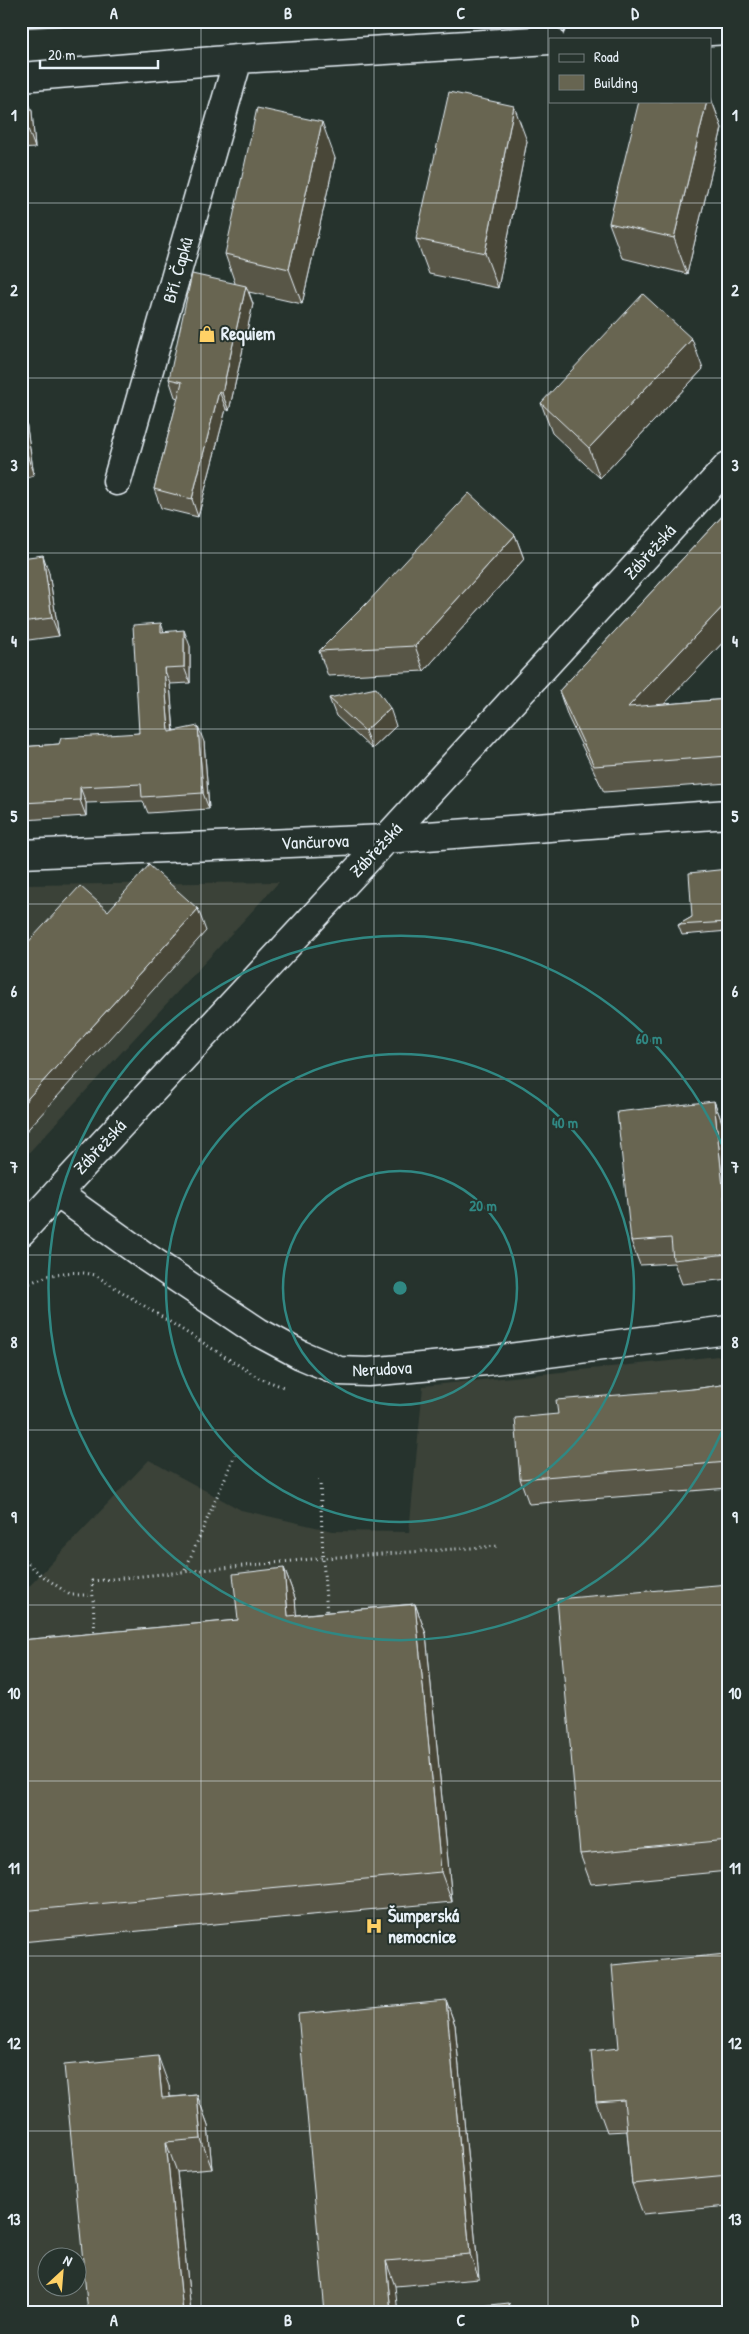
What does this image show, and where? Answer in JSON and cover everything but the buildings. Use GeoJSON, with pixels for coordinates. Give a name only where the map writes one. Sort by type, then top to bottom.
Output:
{"type":"FeatureCollection","features":[{"type":"Feature","properties":{"kind":"street"},"geometry":{"type":"LineString","coordinates":[[594,38],[728,30]]}},
{"type":"Feature","properties":{"kind":"street"},"geometry":{"type":"LineString","coordinates":[[21,77],[238,59],[549,40]]}},
{"type":"Feature","properties":{"kind":"street","name":"Bří. Čapků"},"geometry":{"type":"LineString","coordinates":[[117,481],[238,59]]}},
{"type":"Feature","properties":{"kind":"street","name":"Zábřežská"},"geometry":{"type":"LineString","coordinates":[[21,1232],[386,839],[728,466]]}},
{"type":"Feature","properties":{"kind":"street","name":"Vančurova"},"geometry":{"type":"LineString","coordinates":[[21,854],[386,839],[728,814]]}},
{"type":"Feature","properties":{"kind":"street","name":"Nerudova"},"geometry":{"type":"LineString","coordinates":[[57,1193],[146,1257],[258,1332],[301,1355],[339,1371],[368,1372],[486,1361],[728,1330]]}},
{"type":"Feature","properties":{"kind":"path"},"geometry":{"type":"LineString","coordinates":[[185,1570],[235,1454]]}},
{"type":"Feature","properties":{"kind":"path"},"geometry":{"type":"LineString","coordinates":[[320,1480],[322,1558],[328,1622]]}},
{"type":"Feature","properties":{"kind":"path"},"geometry":{"type":"LineString","coordinates":[[95,1639],[92,1581],[185,1570],[322,1558],[499,1546]]}},
{"type":"Feature","properties":{"kind":"path"},"geometry":{"type":"LineString","coordinates":[[21,1557],[40,1574],[70,1595],[92,1596]]}},
{"type":"Feature","properties":{"kind":"shaded area"},"geometry":{"type":"Polygon","coordinates":[[[279,882],[21,1161],[21,885],[279,882]]]}},
{"type":"Feature","properties":{"kind":"shaded area","name":"Šumperská nemocnice"},"geometry":{"type":"Polygon","coordinates":[[[728,1355],[728,2313],[21,2313],[21,1595],[149,1460],[241,1510],[333,1531],[409,1532],[423,1386],[728,1355]]]}},
{"type":"Feature","properties":{"kind":"place","name":"Requiem"},"geometry":{"type":"Point","coordinates":[207,334]}},
{"type":"Feature","properties":{"kind":"place","name":"Šumperská nemocnice"},"geometry":{"type":"Point","coordinates":[374,1926]}}]}
